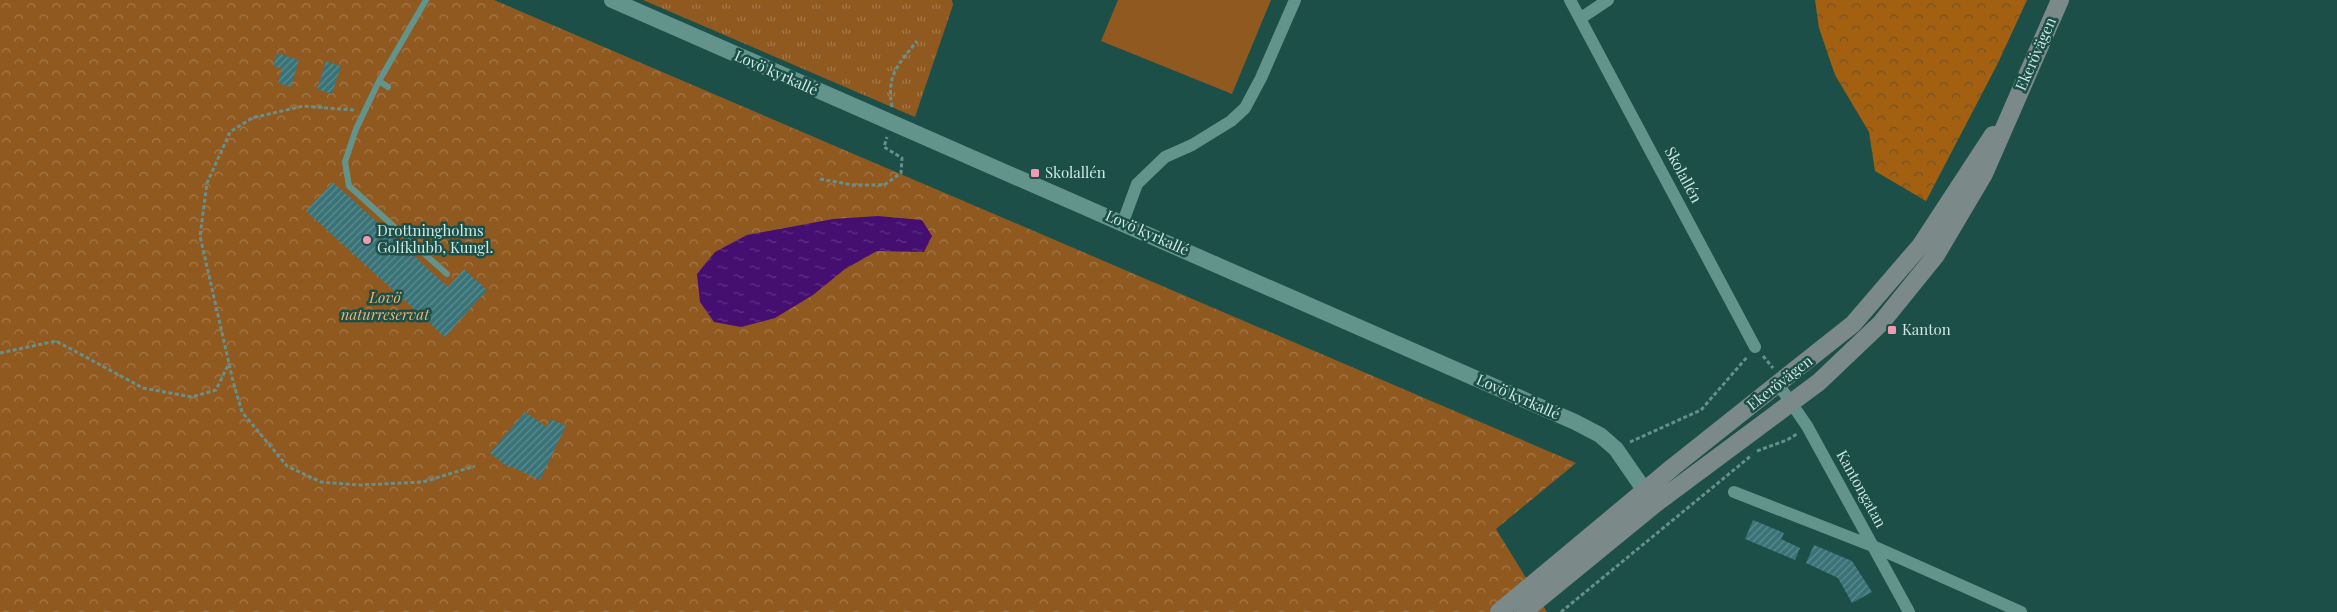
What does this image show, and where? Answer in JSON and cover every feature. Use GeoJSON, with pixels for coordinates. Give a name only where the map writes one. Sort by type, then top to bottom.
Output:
{"type":"FeatureCollection","features":[{"type":"Feature","properties":{"kind":"main road","name":"Ekerövägen"},"geometry":{"type":"LineString","coordinates":[[1499,612],[1650,498],[1819,382],[1867,339],[1936,255],[1984,174],[2060,0]]}},
{"type":"Feature","properties":{"kind":"main road","name":"Ekerövägen"},"geometry":{"type":"LineString","coordinates":[[1523,612],[1650,498],[1780,376],[1853,324],[1921,245],[1971,165],[2012,108]]}},
{"type":"Feature","properties":{"kind":"street","name":"Lovö kyrkallé"},"geometry":{"type":"LineString","coordinates":[[612,0],[890,123],[1123,222],[1575,422],[1600,435],[1616,449],[1650,498]]}},
{"type":"Feature","properties":{"kind":"street"},"geometry":{"type":"LineString","coordinates":[[1123,222],[1137,184],[1165,157],[1192,145],[1231,121],[1244,108],[1261,78],[1295,0]]}},
{"type":"Feature","properties":{"kind":"street","name":"Skolallén"},"geometry":{"type":"LineString","coordinates":[[1570,0],[1755,347]]}},
{"type":"Feature","properties":{"kind":"street"},"geometry":{"type":"LineString","coordinates":[[1581,18],[1608,0]]}},
{"type":"Feature","properties":{"kind":"street","name":"Kantongatan"},"geometry":{"type":"LineString","coordinates":[[1780,376],[1790,403],[1807,426],[1909,612]]}},
{"type":"Feature","properties":{"kind":"street"},"geometry":{"type":"LineString","coordinates":[[1734,492],[1875,548],[2021,612]]}},
{"type":"Feature","properties":{"kind":"lane"},"geometry":{"type":"LineString","coordinates":[[426,0],[379,81],[356,129],[345,162],[349,186],[447,274]]}},
{"type":"Feature","properties":{"kind":"lane"},"geometry":{"type":"LineString","coordinates":[[379,81],[388,87]]}},
{"type":"Feature","properties":{"kind":"path"},"geometry":{"type":"LineString","coordinates":[[820,179],[853,185],[884,184],[901,173],[902,158],[884,147],[893,114],[889,93],[890,81],[899,64],[917,41]]}},
{"type":"Feature","properties":{"kind":"path"},"geometry":{"type":"LineString","coordinates":[[365,111],[303,106],[252,118],[230,132],[207,183],[200,236],[242,412],[287,466],[321,482],[360,485],[423,482],[474,466]]}},
{"type":"Feature","properties":{"kind":"path"},"geometry":{"type":"LineString","coordinates":[[0,353],[56,341],[143,388],[192,397],[216,390],[229,363]]}},
{"type":"Feature","properties":{"kind":"path"},"geometry":{"type":"LineString","coordinates":[[1616,449],[1702,410],[1755,347],[1780,376]]}},
{"type":"Feature","properties":{"kind":"path"},"geometry":{"type":"LineString","coordinates":[[1562,612],[1759,449],[1787,440],[1807,426]]}},
{"type":"Feature","properties":{"kind":"green space","name":"Lovö naturreservat"},"geometry":{"type":"Polygon","coordinates":[[[0,0],[494,0],[1576,463],[1496,529],[1547,612],[0,612],[0,0]]]}},
{"type":"Feature","properties":{"kind":"green space"},"geometry":{"type":"Polygon","coordinates":[[[643,0],[952,0],[953,5],[915,117],[643,0]]]}},
{"type":"Feature","properties":{"kind":"green space"},"geometry":{"type":"Polygon","coordinates":[[[1118,0],[1271,0],[1232,94],[1101,41],[1118,0]]]}},
{"type":"Feature","properties":{"kind":"green space"},"geometry":{"type":"Polygon","coordinates":[[[1815,0],[2027,0],[1998,63],[1926,201],[1875,171],[1869,132],[1835,75],[1819,28],[1815,0]]]}},
{"type":"Feature","properties":{"kind":"water"},"geometry":{"type":"Polygon","coordinates":[[[878,216],[922,220],[932,236],[924,252],[877,251],[845,269],[813,295],[775,318],[741,327],[714,322],[700,302],[697,274],[715,252],[747,235],[833,219],[878,216]]]}},
{"type":"Feature","properties":{"kind":"building"},"geometry":{"type":"Polygon","coordinates":[[[277,53],[299,60],[291,87],[278,83],[282,69],[273,66],[277,53]]]}},
{"type":"Feature","properties":{"kind":"building"},"geometry":{"type":"Polygon","coordinates":[[[326,61],[341,66],[332,94],[317,89],[326,61]]]}},
{"type":"Feature","properties":{"kind":"building","name":"Drottningholms Golfklubb, Kungl."},"geometry":{"type":"Polygon","coordinates":[[[333,182],[448,287],[464,269],[487,290],[445,337],[306,211],[333,182]]]}},
{"type":"Feature","properties":{"kind":"building"},"geometry":{"type":"Polygon","coordinates":[[[525,412],[547,427],[551,419],[566,426],[540,480],[510,466],[509,468],[490,453],[525,412]]]}},
{"type":"Feature","properties":{"kind":"building"},"geometry":{"type":"Polygon","coordinates":[[[1753,520],[1784,533],[1781,539],[1800,548],[1795,560],[1745,539],[1753,520]]]}},
{"type":"Feature","properties":{"kind":"building"},"geometry":{"type":"Polygon","coordinates":[[[1814,545],[1852,561],[1872,592],[1852,603],[1838,578],[1806,563],[1814,545]]]}},
{"type":"Feature","properties":{"kind":"place","name":"Skolallén"},"geometry":{"type":"Point","coordinates":[1035,173]}},
{"type":"Feature","properties":{"kind":"place","name":"Drottningholms Golfklubb, Kungl."},"geometry":{"type":"Point","coordinates":[367,240]}},
{"type":"Feature","properties":{"kind":"place","name":"Kanton"},"geometry":{"type":"Point","coordinates":[1892,330]}}]}
